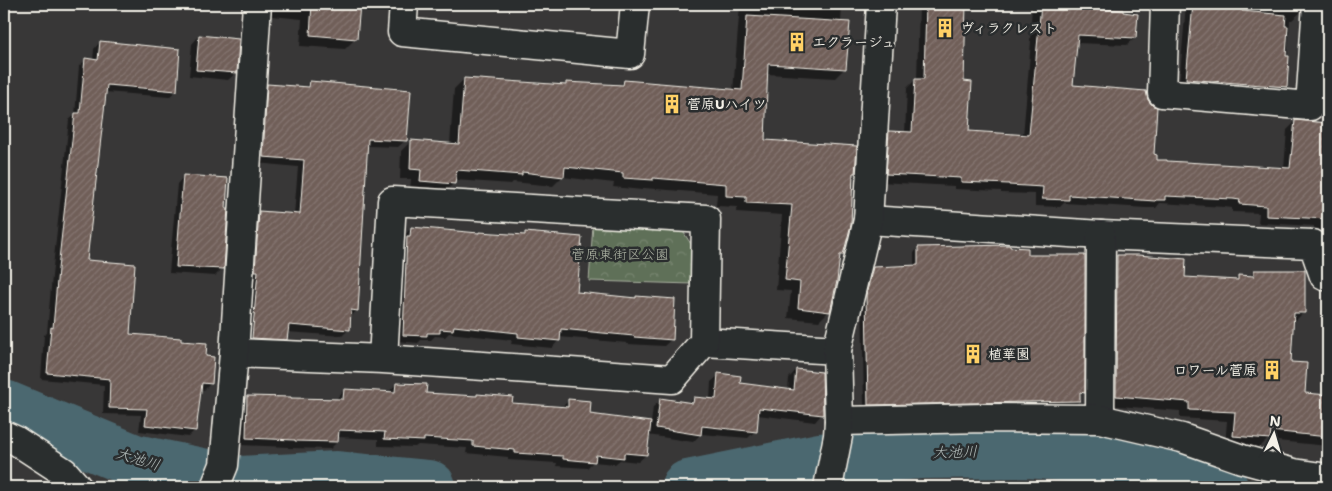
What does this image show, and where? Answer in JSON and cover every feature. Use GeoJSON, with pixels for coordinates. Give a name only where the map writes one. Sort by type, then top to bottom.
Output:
{"type":"FeatureCollection","features":[{"type":"Feature","properties":{"kind":"street"},"geometry":{"type":"LineString","coordinates":[[219,476],[234,353],[257,4]]}},
{"type":"Feature","properties":{"kind":"street"},"geometry":{"type":"LineString","coordinates":[[404,4],[402,32],[630,54],[635,4]]}},
{"type":"Feature","properties":{"kind":"street"},"geometry":{"type":"LineString","coordinates":[[828,485],[839,429],[837,350],[868,220],[881,4]]}},
{"type":"Feature","properties":{"kind":"street"},"geometry":{"type":"LineString","coordinates":[[1165,4],[1162,93],[1310,106],[1317,4]]}},
{"type":"Feature","properties":{"kind":"street"},"geometry":{"type":"LineString","coordinates":[[234,353],[383,360],[672,379],[704,342],[706,219],[392,202],[383,360]]}},
{"type":"Feature","properties":{"kind":"street"},"geometry":{"type":"LineString","coordinates":[[868,220],[1101,235],[1313,244],[1324,276],[1328,276]]}},
{"type":"Feature","properties":{"kind":"street"},"geometry":{"type":"LineString","coordinates":[[1100,419],[1101,235]]}},
{"type":"Feature","properties":{"kind":"street"},"geometry":{"type":"LineString","coordinates":[[704,342],[837,350]]}},
{"type":"Feature","properties":{"kind":"street"},"geometry":{"type":"LineString","coordinates":[[839,429],[985,418],[1100,419],[1182,438],[1242,459],[1294,473],[1328,478]]}},
{"type":"Feature","properties":{"kind":"street"},"geometry":{"type":"LineString","coordinates":[[4,436],[15,440],[64,472],[77,487]]}},
{"type":"Feature","properties":{"kind":"green space","name":"菅原東街区公園"},"geometry":{"type":"Polygon","coordinates":[[[593,225],[682,230],[696,252],[693,284],[589,281],[593,225]]]}},
{"type":"Feature","properties":{"kind":"building"},"geometry":{"type":"Polygon","coordinates":[[[312,4],[360,4],[357,39],[310,35],[312,4]]]}},
{"type":"Feature","properties":{"kind":"building"},"geometry":{"type":"Polygon","coordinates":[[[926,4],[966,4],[964,81],[972,82],[969,131],[1029,135],[1041,4],[1079,4],[1078,8],[1123,10],[1123,12],[1138,14],[1136,38],[1078,35],[1073,85],[1146,91],[1148,100],[1153,106],[1157,107],[1154,154],[1157,155],[1157,160],[1290,168],[1295,120],[1328,123],[1328,219],[1266,216],[1266,206],[1239,204],[1240,200],[1233,199],[1165,196],[1165,200],[1155,201],[1069,195],[1069,200],[1042,199],[1043,187],[961,182],[961,178],[886,174],[889,131],[912,132],[915,79],[924,79],[926,4]]]}},
{"type":"Feature","properties":{"kind":"building"},"geometry":{"type":"Polygon","coordinates":[[[1193,4],[1243,4],[1242,11],[1286,15],[1285,26],[1288,26],[1286,56],[1289,56],[1287,87],[1186,79],[1193,4]]]}},
{"type":"Feature","properties":{"kind":"building"},"geometry":{"type":"Polygon","coordinates":[[[747,16],[850,22],[846,69],[768,64],[765,140],[857,146],[855,173],[853,173],[851,225],[843,255],[840,255],[837,281],[830,312],[798,308],[800,282],[785,280],[792,205],[746,203],[746,197],[726,196],[726,184],[653,178],[653,180],[623,178],[623,173],[565,167],[564,177],[522,172],[522,175],[457,170],[455,184],[420,181],[421,170],[410,169],[411,140],[459,144],[464,78],[566,85],[566,82],[623,85],[624,80],[742,90],[747,16]]]}},
{"type":"Feature","properties":{"kind":"building"},"geometry":{"type":"Polygon","coordinates":[[[199,35],[239,39],[237,73],[196,70],[199,35]]]}},
{"type":"Feature","properties":{"kind":"building"},"geometry":{"type":"Polygon","coordinates":[[[100,41],[180,49],[177,91],[107,85],[87,260],[135,264],[130,334],[181,338],[181,341],[207,343],[206,356],[214,357],[212,384],[202,383],[196,431],[145,425],[147,409],[109,408],[110,379],[47,373],[75,113],[80,113],[85,58],[98,60],[100,41]]]}},
{"type":"Feature","properties":{"kind":"building"},"geometry":{"type":"Polygon","coordinates":[[[310,81],[411,90],[407,141],[368,139],[358,311],[351,310],[350,330],[289,325],[287,340],[252,338],[258,271],[255,271],[259,211],[300,214],[304,160],[263,157],[267,84],[309,87],[310,81]]]}},
{"type":"Feature","properties":{"kind":"building"},"geometry":{"type":"Polygon","coordinates":[[[183,175],[228,178],[224,269],[176,267],[183,175]]]}},
{"type":"Feature","properties":{"kind":"building"},"geometry":{"type":"Polygon","coordinates":[[[411,227],[479,233],[525,235],[525,232],[582,237],[577,292],[636,298],[636,296],[675,299],[673,340],[561,329],[560,341],[518,337],[518,333],[454,326],[453,330],[440,329],[440,333],[427,333],[427,336],[403,335],[407,236],[410,236],[411,227]]]}},
{"type":"Feature","properties":{"kind":"building","name":"植華園"},"geometry":{"type":"Polygon","coordinates":[[[1010,245],[1010,247],[1028,248],[1028,255],[1085,255],[1085,393],[1080,392],[1080,401],[868,405],[866,295],[873,267],[918,265],[918,247],[1010,245]]]}},
{"type":"Feature","properties":{"kind":"building"},"geometry":{"type":"Polygon","coordinates":[[[1117,255],[1186,259],[1185,277],[1238,280],[1238,275],[1254,276],[1254,270],[1305,270],[1305,313],[1294,313],[1291,362],[1307,363],[1305,393],[1328,395],[1328,437],[1271,431],[1270,439],[1233,436],[1235,412],[1189,410],[1189,402],[1116,396],[1117,255]]]}},
{"type":"Feature","properties":{"kind":"building"},"geometry":{"type":"Polygon","coordinates":[[[796,369],[822,372],[823,415],[759,408],[757,432],[702,426],[701,435],[656,428],[660,398],[693,403],[694,397],[716,399],[718,373],[741,376],[740,383],[794,390],[796,369]]]}},
{"type":"Feature","properties":{"kind":"building"},"geometry":{"type":"Polygon","coordinates":[[[396,383],[427,384],[426,393],[513,397],[512,403],[568,407],[568,399],[591,401],[590,414],[651,422],[647,455],[624,453],[624,458],[596,455],[595,462],[563,459],[563,456],[515,453],[515,450],[473,446],[473,441],[424,438],[424,441],[384,439],[385,432],[339,430],[338,442],[246,438],[247,396],[343,399],[344,389],[395,392],[396,383]]]}},
{"type":"Feature","properties":{"kind":"waterway","name":"大池川"},"geometry":{"type":"LineString","coordinates":[[4,407],[134,461],[240,483],[337,478],[429,487]]}},
{"type":"Feature","properties":{"kind":"waterway","name":"大池川"},"geometry":{"type":"LineString","coordinates":[[688,487],[820,460],[920,452],[1029,451],[1138,461],[1221,487]]}},
{"type":"Feature","properties":{"kind":"place","name":"ヴィラクレスト"},"geometry":{"type":"Point","coordinates":[945,28]}},
{"type":"Feature","properties":{"kind":"place","name":"エクラージュ"},"geometry":{"type":"Point","coordinates":[797,42]}},
{"type":"Feature","properties":{"kind":"place","name":"菅原Uハイツ"},"geometry":{"type":"Point","coordinates":[672,104]}},
{"type":"Feature","properties":{"kind":"place","name":"植華園"},"geometry":{"type":"Point","coordinates":[973,354]}},
{"type":"Feature","properties":{"kind":"place","name":"ロワール菅原"},"geometry":{"type":"Point","coordinates":[1272,370]}}]}
